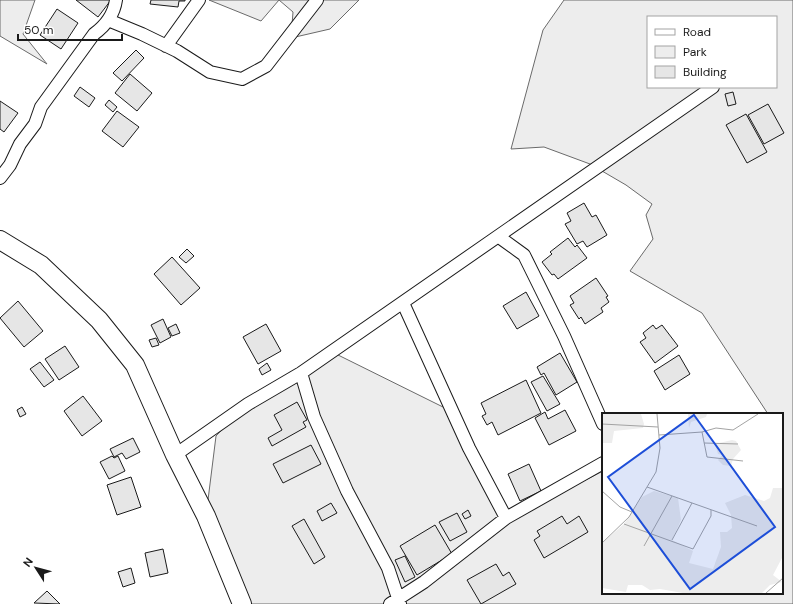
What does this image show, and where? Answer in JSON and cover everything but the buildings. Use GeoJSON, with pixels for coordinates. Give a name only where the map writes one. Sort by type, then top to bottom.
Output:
{"type":"FeatureCollection","features":[{"type":"Feature","properties":{"kind":"main road"},"geometry":{"type":"LineString","coordinates":[[0,240],[40,265],[99,320],[135,365],[175,455],[206,516],[242,604]]}},
{"type":"Feature","properties":{"kind":"street"},"geometry":{"type":"LineString","coordinates":[[0,178],[10,165],[20,144],[35,124],[41,108],[94,34],[103,27],[108,20],[116,0]]}},
{"type":"Feature","properties":{"kind":"street"},"geometry":{"type":"LineString","coordinates":[[166,46],[200,0]]}},
{"type":"Feature","properties":{"kind":"street"},"geometry":{"type":"LineString","coordinates":[[108,20],[166,46],[210,72],[242,79],[266,66],[317,0]]}},
{"type":"Feature","properties":{"kind":"street"},"geometry":{"type":"LineString","coordinates":[[175,455],[248,404],[301,373],[712,88]]}},
{"type":"Feature","properties":{"kind":"street"},"geometry":{"type":"LineString","coordinates":[[498,237],[524,255],[564,336],[602,422]]}},
{"type":"Feature","properties":{"kind":"street"},"geometry":{"type":"LineString","coordinates":[[403,303],[469,448],[506,518]]}},
{"type":"Feature","properties":{"kind":"street"},"geometry":{"type":"LineString","coordinates":[[301,373],[314,417],[347,491],[388,568],[396,602],[506,518],[602,464]]}},
{"type":"Feature","properties":{"kind":"green space"},"geometry":{"type":"Polygon","coordinates":[[[0,0],[35,0],[23,34],[47,64],[0,36],[0,0]]]}},
{"type":"Feature","properties":{"kind":"green space"},"geometry":{"type":"Polygon","coordinates":[[[209,0],[279,0],[261,21],[209,0]]]}},
{"type":"Feature","properties":{"kind":"green space"},"geometry":{"type":"Polygon","coordinates":[[[279,0],[359,0],[330,29],[291,38],[293,12],[279,0]]]}},
{"type":"Feature","properties":{"kind":"green space"},"geometry":{"type":"Polygon","coordinates":[[[564,0],[793,0],[793,604],[242,604],[206,516],[216,436],[246,404],[332,352],[445,408],[505,517],[566,490],[602,472],[602,594],[783,594],[783,413],[767,413],[702,313],[630,271],[653,239],[646,215],[652,204],[626,185],[590,164],[544,147],[511,149],[543,30],[564,0]]]}}]}
